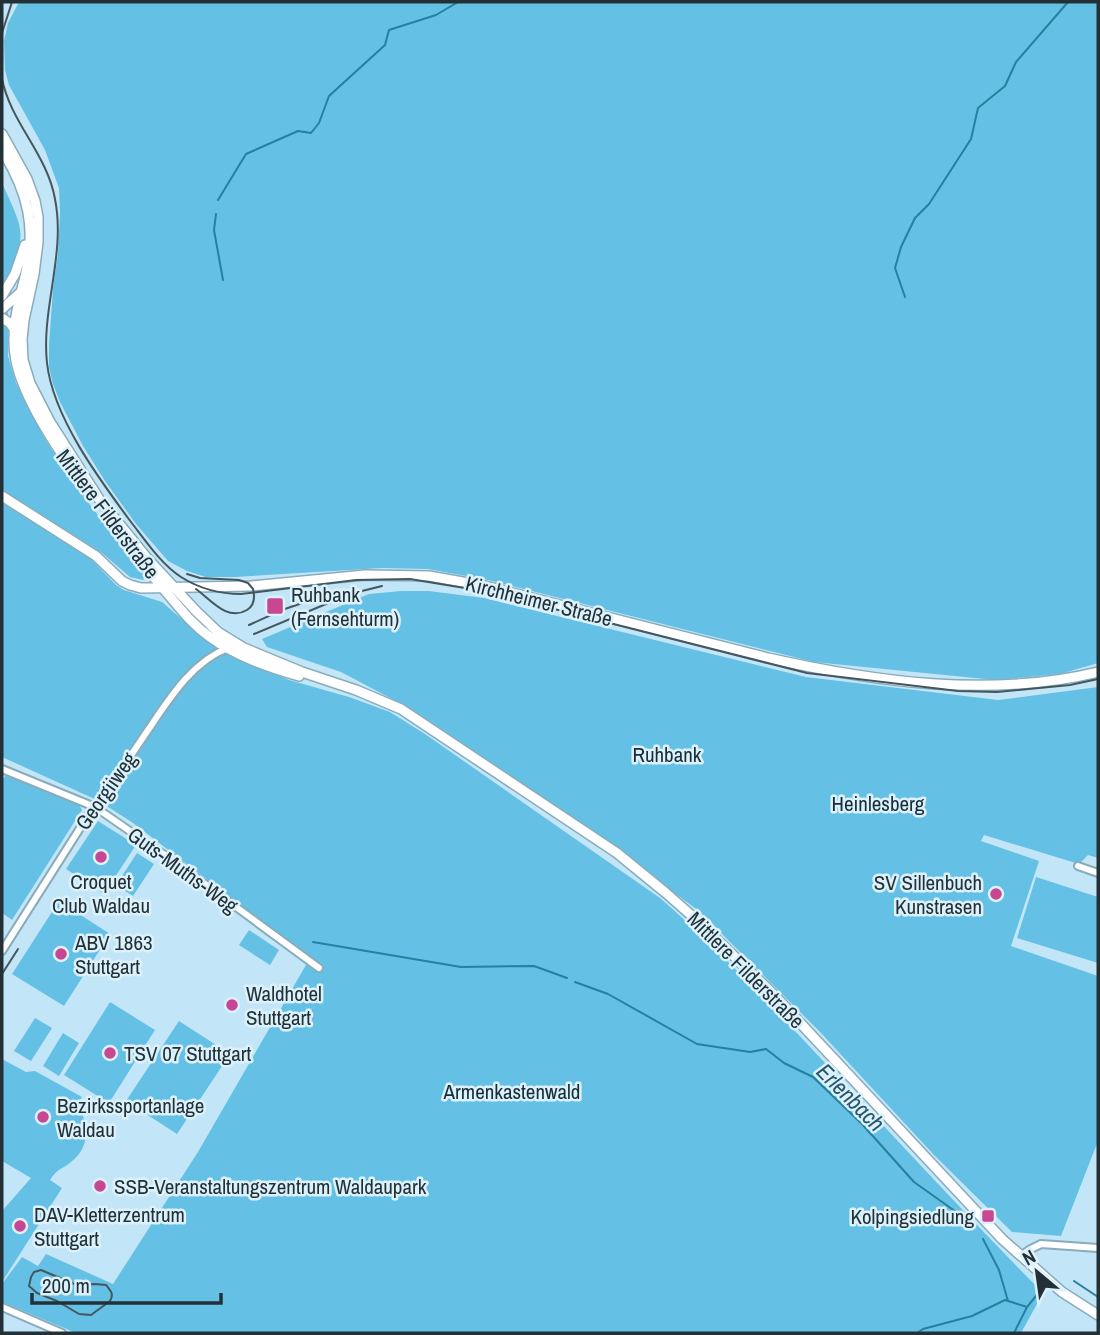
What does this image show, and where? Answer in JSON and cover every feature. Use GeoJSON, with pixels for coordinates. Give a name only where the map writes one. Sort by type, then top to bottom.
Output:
{"type":"FeatureCollection","features":[{"type":"Feature","properties":{"kind":"main road","name":"Mittlere Filderstraße"},"geometry":{"type":"LineString","coordinates":[[2,134],[27,179],[38,218],[34,274],[22,339],[23,360],[30,383],[55,431],[99,499],[129,537],[203,619],[244,648],[401,709],[617,853],[700,923],[776,997],[998,1234],[1062,1292],[1098,1315]]}},
{"type":"Feature","properties":{"kind":"main road"},"geometry":{"type":"LineString","coordinates":[[2,150],[24,195],[30,238],[15,274],[2,296]]}},
{"type":"Feature","properties":{"kind":"main road","name":"Mittlere Filderstraße"},"geometry":{"type":"LineString","coordinates":[[30,238],[14,329],[16,361],[24,385],[56,446],[107,520],[192,622],[209,636],[273,669],[345,686]]}},
{"type":"Feature","properties":{"kind":"main road"},"geometry":{"type":"LineString","coordinates":[[2,309],[21,292],[34,274]]}},
{"type":"Feature","properties":{"kind":"main road"},"geometry":{"type":"LineString","coordinates":[[2,318],[14,329]]}},
{"type":"Feature","properties":{"kind":"main road","name":"Kirchheimer Straße"},"geometry":{"type":"LineString","coordinates":[[2,496],[96,556],[122,581],[141,587],[264,585],[365,575],[429,576],[485,586],[741,652],[832,671],[906,681],[998,686],[1051,681],[1098,672]]}},
{"type":"Feature","properties":{"kind":"main road"},"geometry":{"type":"LineString","coordinates":[[203,619],[195,602],[204,587]]}},
{"type":"Feature","properties":{"kind":"main road"},"geometry":{"type":"LineString","coordinates":[[228,648],[244,648]]}},
{"type":"Feature","properties":{"kind":"street","name":"Georgiiweg"},"geometry":{"type":"LineString","coordinates":[[2,951],[94,807],[178,687],[215,654],[228,648]]}},
{"type":"Feature","properties":{"kind":"street","name":"Guts-Muths-Weg"},"geometry":{"type":"LineString","coordinates":[[2,769],[94,807],[179,865],[319,968]]}},
{"type":"Feature","properties":{"kind":"street"},"geometry":{"type":"LineString","coordinates":[[1078,866],[1098,873]]}},
{"type":"Feature","properties":{"kind":"street"},"geometry":{"type":"LineString","coordinates":[[1021,1256],[1041,1244],[1098,1248]]}},
{"type":"Feature","properties":{"kind":"street"},"geometry":{"type":"LineString","coordinates":[[2,1307],[62,1333]]}},
{"type":"Feature","properties":{"kind":"green space"},"geometry":{"type":"Polygon","coordinates":[[[19,2],[1098,2],[1098,663],[1060,674],[995,680],[814,662],[488,580],[428,569],[382,568],[206,577],[168,561],[136,524],[105,481],[83,446],[53,384],[49,367],[49,346],[58,254],[59,188],[45,150],[9,85],[5,70],[4,41],[8,23],[19,2]]]}},
{"type":"Feature","properties":{"kind":"green space"},"geometry":{"type":"Polygon","coordinates":[[[2,183],[16,214],[20,242],[16,260],[2,293],[2,183]]]}},
{"type":"Feature","properties":{"kind":"green space"},"geometry":{"type":"Polygon","coordinates":[[[8,312],[8,356],[16,383],[45,439],[76,487],[145,575],[143,580],[130,577],[102,553],[2,490],[2,317],[8,312]]]}},
{"type":"Feature","properties":{"kind":"green space","name":"Armenkastenwald"},"geometry":{"type":"Polygon","coordinates":[[[2,503],[89,557],[124,590],[162,602],[208,642],[289,680],[390,712],[660,898],[760,994],[1043,1293],[1021,1333],[76,1333],[2,1302],[2,1284],[22,1257],[38,1266],[46,1254],[113,1284],[198,1152],[310,958],[133,823],[99,801],[2,757],[2,503]]]}},
{"type":"Feature","properties":{"kind":"green space","name":"Heinlesberg"},"geometry":{"type":"Polygon","coordinates":[[[429,591],[484,598],[806,677],[998,700],[1098,687],[1098,858],[1088,855],[1079,864],[984,835],[981,841],[1039,861],[1011,946],[1098,976],[1098,1141],[1061,1236],[1012,1232],[934,1155],[821,1033],[699,911],[562,810],[413,710],[341,672],[267,647],[262,639],[369,594],[429,591]]]}},
{"type":"Feature","properties":{"kind":"green space"},"geometry":{"type":"Polygon","coordinates":[[[8,775],[79,804],[82,810],[12,920],[2,913],[2,781],[8,775]]]}},
{"type":"Feature","properties":{"kind":"green space","name":"Croquet Club Waldau"},"geometry":{"type":"Polygon","coordinates":[[[98,821],[136,845],[104,894],[66,869],[98,821]]]}},
{"type":"Feature","properties":{"kind":"green space"},"geometry":{"type":"Polygon","coordinates":[[[137,853],[154,864],[133,896],[116,885],[137,853]]]}},
{"type":"Feature","properties":{"kind":"green space"},"geometry":{"type":"Polygon","coordinates":[[[1036,877],[1098,897],[1098,963],[1017,938],[1036,877]]]}},
{"type":"Feature","properties":{"kind":"green space","name":"ABV 1863 Stuttgart"},"geometry":{"type":"Polygon","coordinates":[[[59,901],[110,934],[64,1006],[12,974],[59,901]]]}},
{"type":"Feature","properties":{"kind":"green space"},"geometry":{"type":"Polygon","coordinates":[[[249,930],[279,950],[270,965],[239,945],[249,930]]]}},
{"type":"Feature","properties":{"kind":"green space","name":"TSV 07 Stuttgart"},"geometry":{"type":"Polygon","coordinates":[[[110,1002],[155,1030],[109,1103],[64,1075],[110,1002]]]}},
{"type":"Feature","properties":{"kind":"green space"},"geometry":{"type":"Polygon","coordinates":[[[35,1018],[52,1028],[31,1061],[14,1051],[35,1018]]]}},
{"type":"Feature","properties":{"kind":"green space"},"geometry":{"type":"Polygon","coordinates":[[[179,1021],[230,1054],[177,1134],[126,1101],[179,1021]]]}},
{"type":"Feature","properties":{"kind":"green space"},"geometry":{"type":"Polygon","coordinates":[[[63,1033],[79,1043],[59,1076],[43,1066],[63,1033]]]}},
{"type":"Feature","properties":{"kind":"green space","name":"Bezirkssportanlage Waldau"},"geometry":{"type":"Polygon","coordinates":[[[2,1059],[26,1072],[35,1071],[82,1097],[77,1104],[84,1119],[86,1134],[85,1142],[77,1156],[50,1180],[62,1188],[2,1282],[2,1211],[31,1178],[2,1161],[2,1059]]]}},
{"type":"Feature","properties":{"kind":"waterway"},"geometry":{"type":"LineString","coordinates":[[218,200],[246,154],[298,131],[311,133],[319,123],[329,96],[385,45],[389,30],[436,15],[458,2]]}},
{"type":"Feature","properties":{"kind":"waterway"},"geometry":{"type":"LineString","coordinates":[[905,297],[895,268],[901,247],[915,218],[929,204],[971,139],[978,108],[1005,86],[1016,62],[1068,2]]}},
{"type":"Feature","properties":{"kind":"waterway"},"geometry":{"type":"LineString","coordinates":[[216,214],[214,230],[223,280]]}},
{"type":"Feature","properties":{"kind":"waterway","name":"Erlenbach"},"geometry":{"type":"LineString","coordinates":[[313,942],[461,967],[534,966],[567,978]]}},
{"type":"Feature","properties":{"kind":"waterway","name":"Erlenbach"},"geometry":{"type":"LineString","coordinates":[[575,982],[608,994],[697,1044],[750,1052],[766,1049],[784,1063],[813,1077],[862,1124],[914,1182],[973,1224]]}},
{"type":"Feature","properties":{"kind":"waterway"},"geometry":{"type":"LineString","coordinates":[[983,1239],[999,1270],[1008,1301]]}},
{"type":"Feature","properties":{"kind":"waterway"},"geometry":{"type":"LineString","coordinates":[[1074,1281],[1098,1297]]}},
{"type":"Feature","properties":{"kind":"waterway"},"geometry":{"type":"LineString","coordinates":[[917,1333],[972,1316],[1005,1300],[1027,1307],[1040,1291]]}},
{"type":"Feature","properties":{"kind":"waterway"},"geometry":{"type":"LineString","coordinates":[[1014,1333],[1027,1307]]}},
{"type":"Feature","properties":{"kind":"tram line"},"geometry":{"type":"LineString","coordinates":[[2,33],[12,2]]}},
{"type":"Feature","properties":{"kind":"tram line"},"geometry":{"type":"LineString","coordinates":[[2,79],[13,110],[45,167],[55,199],[58,240],[46,343],[51,384],[58,405],[79,447],[118,505],[160,559],[188,581],[210,590],[241,594],[356,580],[410,579],[483,591],[807,673],[958,691],[997,692],[1070,685],[1098,679]]}},
{"type":"Feature","properties":{"kind":"tram line"},"geometry":{"type":"LineString","coordinates":[[187,574],[248,583],[253,589],[254,601],[247,610],[233,613],[219,608],[196,589]]}},
{"type":"Feature","properties":{"kind":"tram line"},"geometry":{"type":"LineString","coordinates":[[254,634],[350,594],[382,586]]}},
{"type":"Feature","properties":{"kind":"tram line"},"geometry":{"type":"LineString","coordinates":[[249,625],[314,599]]}},
{"type":"Feature","properties":{"kind":"tram line"},"geometry":{"type":"LineString","coordinates":[[2,974],[18,949]]}},
{"type":"Feature","properties":{"kind":"tram line"},"geometry":{"type":"LineString","coordinates":[[41,1270],[77,1285],[106,1285],[111,1299],[91,1315],[79,1314],[37,1293],[29,1286],[34,1272],[41,1270]]}},
{"type":"Feature","properties":{"kind":"place","name":"Ruhbank (Fernsehturm)"},"geometry":{"type":"Point","coordinates":[275,606]}},
{"type":"Feature","properties":{"kind":"place","name":"Croquet Club Waldau"},"geometry":{"type":"Point","coordinates":[101,857]}},
{"type":"Feature","properties":{"kind":"place","name":"SV Sillenbuch Kunstrasen"},"geometry":{"type":"Point","coordinates":[996,894]}},
{"type":"Feature","properties":{"kind":"place","name":"ABV 1863 Stuttgart"},"geometry":{"type":"Point","coordinates":[61,954]}},
{"type":"Feature","properties":{"kind":"place","name":"Waldhotel Stuttgart"},"geometry":{"type":"Point","coordinates":[232,1005]}},
{"type":"Feature","properties":{"kind":"place","name":"TSV 07 Stuttgart"},"geometry":{"type":"Point","coordinates":[110,1053]}},
{"type":"Feature","properties":{"kind":"place","name":"Bezirkssportanlage Waldau"},"geometry":{"type":"Point","coordinates":[43,1117]}},
{"type":"Feature","properties":{"kind":"place","name":"SSB-Veranstaltungszentrum Waldaupark"},"geometry":{"type":"Point","coordinates":[100,1186]}},
{"type":"Feature","properties":{"kind":"place","name":"Kolpingsiedlung"},"geometry":{"type":"Point","coordinates":[988,1216]}},
{"type":"Feature","properties":{"kind":"place","name":"DAV-Kletterzentrum Stuttgart"},"geometry":{"type":"Point","coordinates":[20,1226]}},
{"type":"Feature","properties":{"kind":"park label","name":"Ruhbank"},"geometry":{"type":"Point","coordinates":[667,754]}}]}
